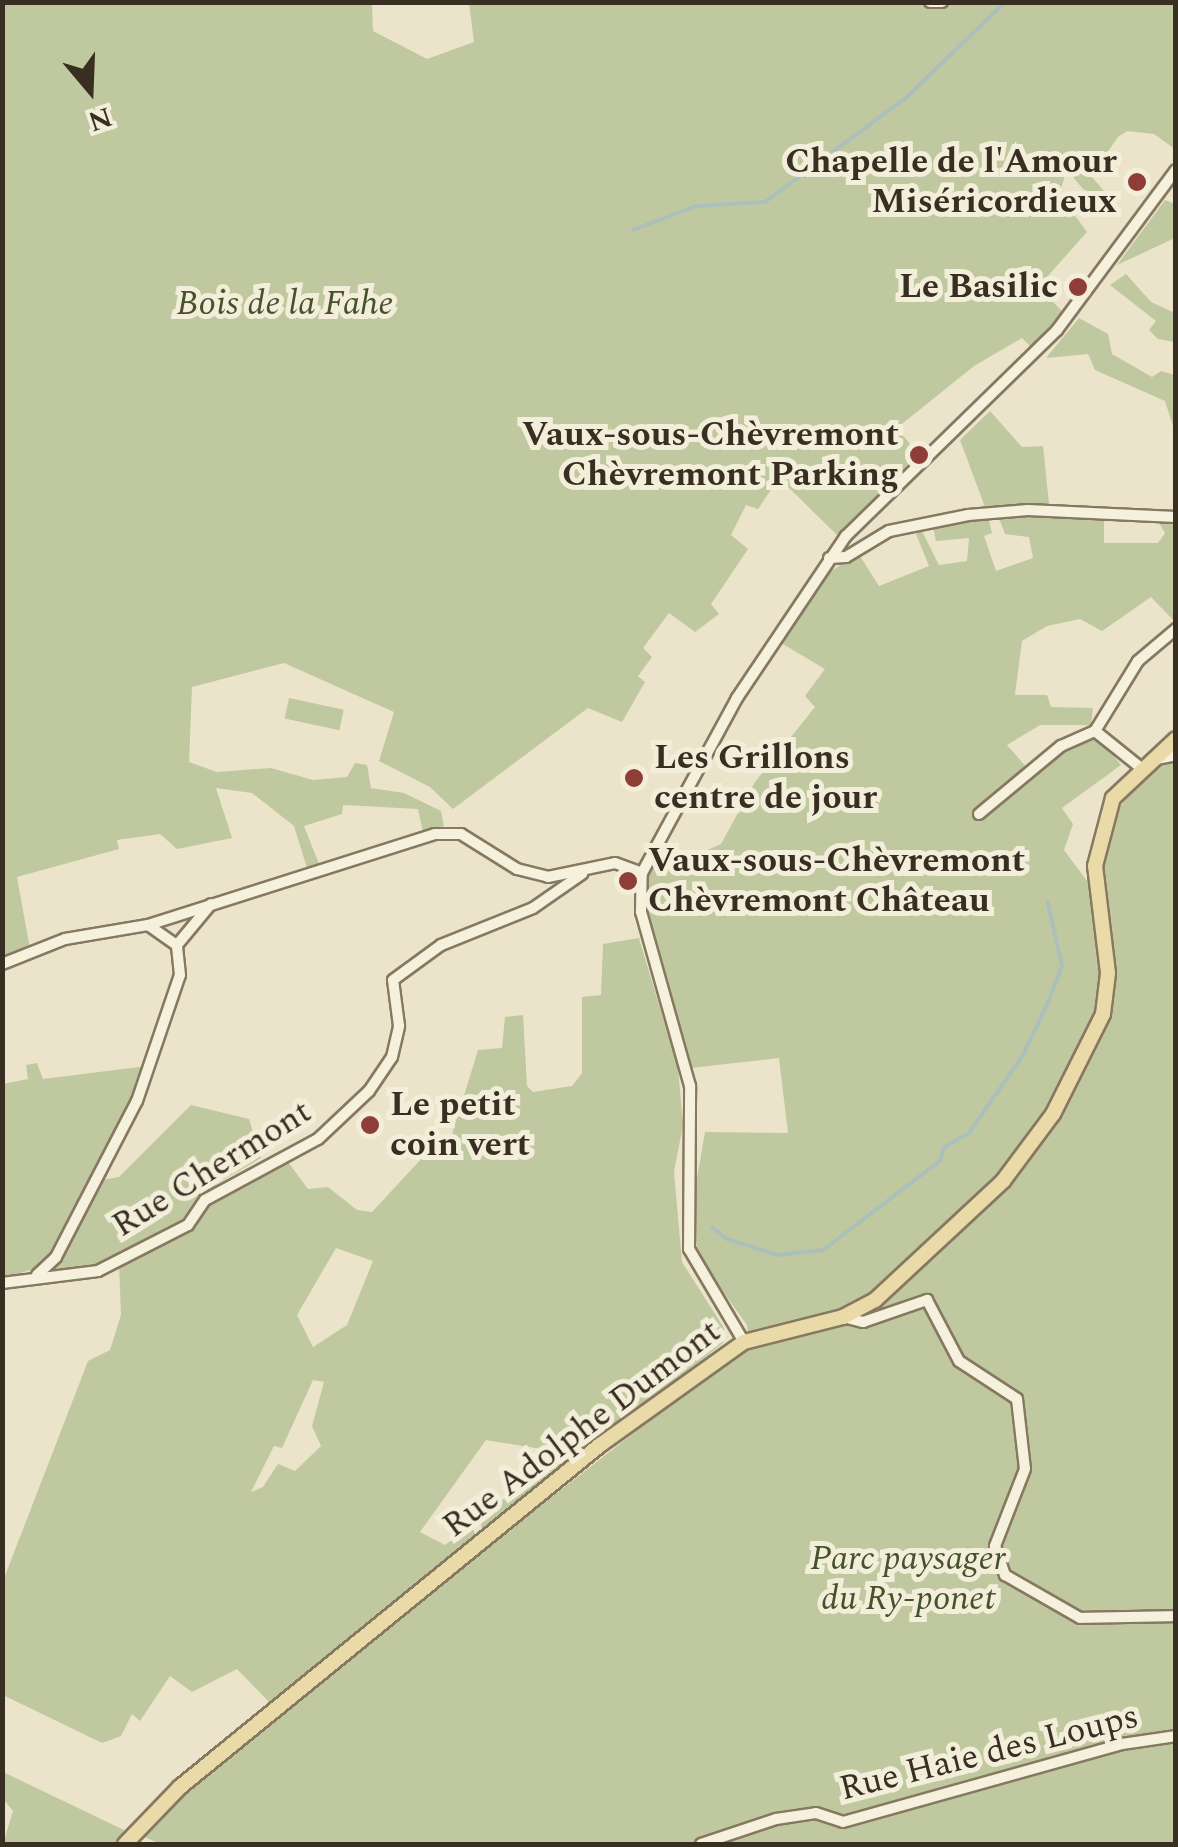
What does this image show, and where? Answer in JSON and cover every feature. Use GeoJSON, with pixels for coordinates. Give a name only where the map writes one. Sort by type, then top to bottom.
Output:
{"type":"FeatureCollection","features":[{"type":"Feature","properties":{"kind":"main road","name":"Rue Adolphe Dumont"},"geometry":{"type":"LineString","coordinates":[[125,1844],[180,1786],[600,1445],[744,1342],[843,1317],[888,1290],[1003,1181],[1080,1067],[1108,992],[1095,878],[1099,838],[1112,798],[1176,739]]}},
{"type":"Feature","properties":{"kind":"street"},"geometry":{"type":"LineString","coordinates":[[930,2],[942,2]]}},
{"type":"Feature","properties":{"kind":"street"},"geometry":{"type":"LineString","coordinates":[[744,1342],[689,1250],[690,1086],[641,912],[642,873],[737,698],[829,558],[896,485],[1057,330],[1176,170]]}},
{"type":"Feature","properties":{"kind":"street"},"geometry":{"type":"LineString","coordinates":[[829,558],[846,557],[889,531],[968,515],[1028,510],[1176,517]]}},
{"type":"Feature","properties":{"kind":"street"},"geometry":{"type":"LineString","coordinates":[[980,814],[1061,746],[1094,731],[1138,661],[1176,629]]}},
{"type":"Feature","properties":{"kind":"street"},"geometry":{"type":"LineString","coordinates":[[1094,731],[1146,764],[1176,755]]}},
{"type":"Feature","properties":{"kind":"street"},"geometry":{"type":"LineString","coordinates":[[5,964],[65,939],[148,924],[435,834],[461,834],[517,870],[548,877],[582,874],[615,863],[642,873]]}},
{"type":"Feature","properties":{"kind":"street","name":"Rue Chermont"},"geometry":{"type":"LineString","coordinates":[[38,1275],[65,1279],[98,1271],[188,1225],[205,1200],[318,1139],[370,1092],[392,1057],[399,1026],[393,980],[441,946],[533,908],[582,874]]}},
{"type":"Feature","properties":{"kind":"street"},"geometry":{"type":"LineString","coordinates":[[2,1283],[38,1275],[56,1257],[152,1068],[180,974],[177,945],[212,903]]}},
{"type":"Feature","properties":{"kind":"street"},"geometry":{"type":"LineString","coordinates":[[148,924],[177,945]]}},
{"type":"Feature","properties":{"kind":"street"},"geometry":{"type":"LineString","coordinates":[[843,1317],[863,1322],[927,1300],[959,1360],[1017,1399],[1025,1469],[995,1546],[1005,1576],[1080,1618],[1176,1616]]}},
{"type":"Feature","properties":{"kind":"street","name":"Rue Haie des Loups"},"geometry":{"type":"LineString","coordinates":[[701,1844],[776,1819],[816,1813],[843,1822],[1122,1744],[1176,1736]]}},
{"type":"Feature","properties":{"kind":"green space","name":"Bois de la Fahe"},"geometry":{"type":"Polygon","coordinates":[[[3,3],[372,3],[373,31],[427,59],[474,42],[469,3],[1175,3],[1175,149],[1154,134],[1127,131],[1118,137],[1091,176],[1117,206],[1083,189],[1067,170],[1059,194],[1087,232],[1038,287],[1064,313],[1033,349],[1022,338],[974,366],[897,428],[918,454],[837,535],[779,478],[758,509],[746,505],[731,535],[748,549],[711,604],[719,614],[695,632],[669,613],[643,648],[652,657],[638,676],[645,682],[622,722],[588,708],[453,809],[430,787],[379,761],[394,712],[284,663],[192,687],[189,762],[217,772],[271,768],[313,780],[347,777],[355,763],[367,765],[371,788],[404,793],[441,811],[444,826],[423,832],[418,809],[343,805],[342,814],[304,826],[319,864],[307,868],[294,826],[252,793],[216,788],[232,838],[177,849],[160,834],[117,840],[119,849],[17,877],[30,949],[3,958],[3,3]]]}},
{"type":"Feature","properties":{"kind":"green space"},"geometry":{"type":"Polygon","coordinates":[[[1165,200],[1175,204],[1175,238],[1117,265],[1165,200]]]}},
{"type":"Feature","properties":{"kind":"green space"},"geometry":{"type":"Polygon","coordinates":[[[1126,274],[1151,302],[1175,313],[1175,342],[1158,339],[1149,330],[1156,321],[1110,285],[1126,274]]]}},
{"type":"Feature","properties":{"kind":"green space"},"geometry":{"type":"Polygon","coordinates":[[[1079,318],[1108,334],[1112,354],[1152,377],[1161,371],[1175,375],[1175,432],[1165,401],[1095,370],[1088,354],[1046,358],[1079,318]]]}},
{"type":"Feature","properties":{"kind":"green space"},"geometry":{"type":"Polygon","coordinates":[[[990,411],[1022,447],[1043,446],[1049,504],[985,507],[960,440],[990,411]]]}},
{"type":"Feature","properties":{"kind":"green space","name":"Parc paysager du Ry-ponet"},"geometry":{"type":"Polygon","coordinates":[[[987,513],[992,533],[984,536],[996,571],[1033,558],[1029,537],[1005,534],[997,513],[1104,516],[1104,543],[1158,543],[1165,533],[1159,523],[1175,523],[1175,622],[1151,597],[1102,631],[1080,619],[1047,626],[1022,641],[1015,695],[1047,695],[1051,707],[1093,708],[1091,725],[1040,725],[1007,745],[1028,769],[1063,744],[1097,735],[1121,765],[1062,808],[1073,824],[1064,850],[1087,881],[1100,869],[1110,823],[1139,778],[1175,746],[1175,1844],[160,1844],[140,1835],[180,1787],[749,1343],[747,1325],[699,1258],[691,1213],[705,1132],[788,1133],[779,1058],[691,1068],[646,908],[646,877],[667,848],[689,858],[721,844],[755,782],[815,707],[805,696],[825,669],[781,643],[824,576],[858,553],[879,586],[929,566],[916,534],[922,531],[939,565],[967,561],[969,538],[936,541],[932,522],[987,513]]]}},
{"type":"Feature","properties":{"kind":"green space"},"geometry":{"type":"Polygon","coordinates":[[[289,698],[344,710],[339,730],[285,719],[289,698]]]}},
{"type":"Feature","properties":{"kind":"green space"},"geometry":{"type":"Polygon","coordinates":[[[639,938],[678,1068],[683,1125],[674,1172],[682,1262],[724,1328],[723,1343],[483,1533],[480,1521],[554,1451],[486,1440],[420,1532],[445,1545],[472,1526],[476,1537],[271,1704],[237,1669],[192,1692],[170,1676],[140,1721],[132,1714],[121,1736],[102,1743],[3,1695],[3,1581],[88,1361],[110,1350],[121,1315],[119,1264],[62,1276],[49,1272],[101,1180],[119,1177],[191,1105],[249,1119],[261,1158],[218,1183],[193,1208],[200,1215],[227,1189],[288,1162],[308,1189],[328,1187],[357,1210],[372,1212],[423,1157],[449,1144],[478,1050],[502,1048],[505,1017],[523,1015],[527,1086],[533,1092],[572,1086],[582,1073],[582,997],[601,995],[603,944],[639,938]],[[336,1248],[297,1315],[313,1347],[347,1325],[373,1261],[336,1248]],[[313,1380],[282,1448],[274,1446],[251,1492],[263,1487],[278,1464],[295,1471],[321,1446],[312,1426],[324,1382],[313,1380]]]}},
{"type":"Feature","properties":{"kind":"green space"},"geometry":{"type":"Polygon","coordinates":[[[37,1063],[43,1079],[147,1066],[59,1247],[41,1267],[3,1278],[3,1084],[28,1079],[26,1065],[37,1063]]]}},
{"type":"Feature","properties":{"kind":"green space"},"geometry":{"type":"Polygon","coordinates":[[[3,1772],[124,1830],[117,1844],[3,1844],[13,1811],[3,1799],[3,1772]]]}},
{"type":"Feature","properties":{"kind":"waterway"},"geometry":{"type":"LineString","coordinates":[[633,230],[696,206],[765,202],[908,96],[1005,2]]}},
{"type":"Feature","properties":{"kind":"waterway"},"geometry":{"type":"LineString","coordinates":[[712,1227],[727,1239],[777,1255],[823,1250],[940,1161],[944,1147],[969,1133],[1023,1055],[1046,1007],[1062,966],[1048,903]]}},
{"type":"Feature","properties":{"kind":"place","name":"Chapelle de l'Amour Miséricordieux"},"geometry":{"type":"Point","coordinates":[1137,182]}},
{"type":"Feature","properties":{"kind":"place","name":"Le Basilic"},"geometry":{"type":"Point","coordinates":[1078,287]}},
{"type":"Feature","properties":{"kind":"place","name":"Vaux-sous-Chèvremont Chèvremont Parking"},"geometry":{"type":"Point","coordinates":[919,455]}},
{"type":"Feature","properties":{"kind":"place","name":"Les Grillons centre de jour"},"geometry":{"type":"Point","coordinates":[634,778]}},
{"type":"Feature","properties":{"kind":"place","name":"Vaux-sous-Chèvremont Chèvremont Château"},"geometry":{"type":"Point","coordinates":[628,881]}},
{"type":"Feature","properties":{"kind":"place","name":"Le petit coin vert"},"geometry":{"type":"Point","coordinates":[370,1125]}}]}
